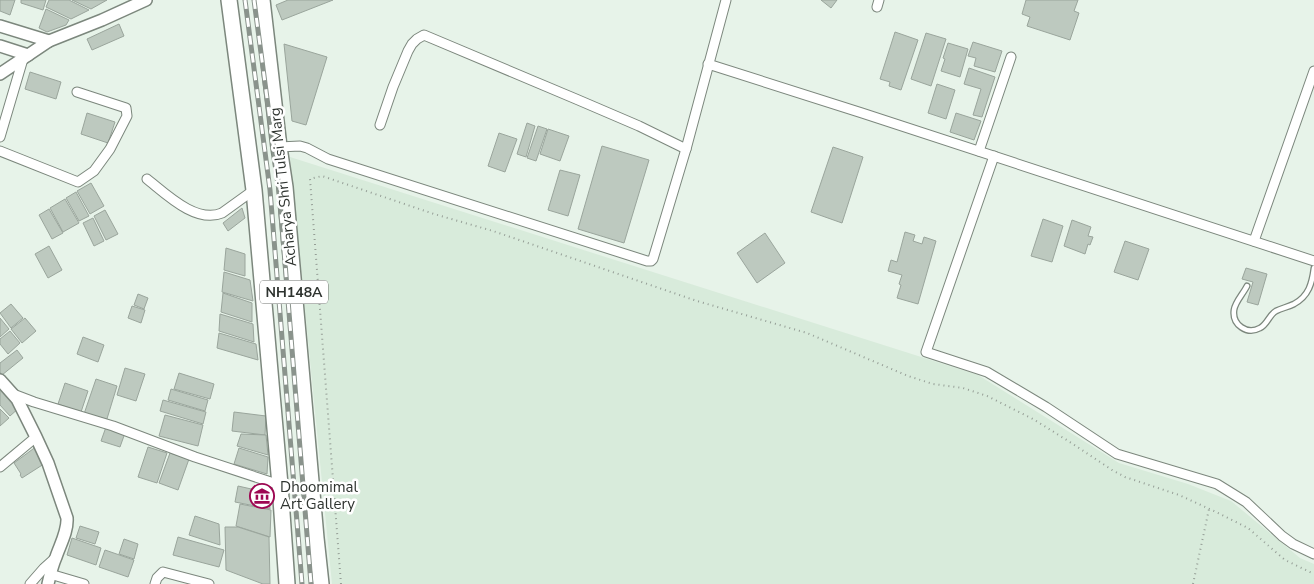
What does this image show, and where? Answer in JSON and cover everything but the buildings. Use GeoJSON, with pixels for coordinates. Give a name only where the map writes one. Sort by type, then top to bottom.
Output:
{"type":"FeatureCollection","features":[{"type":"Feature","properties":{"kind":"highway","name":"Acharya Shri Tulsi Marg"},"geometry":{"type":"LineString","coordinates":[[229,0],[254,190],[287,584]]}},
{"type":"Feature","properties":{"kind":"highway","name":"Acharya Shri Tulsi Marg"},"geometry":{"type":"LineString","coordinates":[[262,0],[285,186],[321,584]]}},
{"type":"Feature","properties":{"kind":"street"},"geometry":{"type":"LineString","coordinates":[[0,74],[49,41],[146,0]]}},
{"type":"Feature","properties":{"kind":"street"},"geometry":{"type":"LineString","coordinates":[[279,147],[295,146],[307,148],[328,159],[649,261],[654,259],[726,0]]}},
{"type":"Feature","properties":{"kind":"street"},"geometry":{"type":"LineString","coordinates":[[0,26],[49,41]]}},
{"type":"Feature","properties":{"kind":"street"},"geometry":{"type":"LineString","coordinates":[[380,124],[408,51],[417,39],[424,35],[639,126],[686,149]]}},
{"type":"Feature","properties":{"kind":"street"},"geometry":{"type":"LineString","coordinates":[[0,46],[25,57]]}},
{"type":"Feature","properties":{"kind":"street"},"geometry":{"type":"LineString","coordinates":[[0,136],[25,57]]}},
{"type":"Feature","properties":{"kind":"street"},"geometry":{"type":"LineString","coordinates":[[980,151],[1011,57]]}},
{"type":"Feature","properties":{"kind":"street"},"geometry":{"type":"LineString","coordinates":[[708,64],[1314,261]]}},
{"type":"Feature","properties":{"kind":"street"},"geometry":{"type":"LineString","coordinates":[[1254,241],[1314,71]]}},
{"type":"Feature","properties":{"kind":"street"},"geometry":{"type":"LineString","coordinates":[[0,151],[78,182],[94,172],[110,149],[128,116],[126,108],[77,92]]}},
{"type":"Feature","properties":{"kind":"street"},"geometry":{"type":"LineString","coordinates":[[994,156],[926,352],[987,372],[1046,407],[1117,454],[1217,484],[1246,502],[1293,544],[1314,554]]}},
{"type":"Feature","properties":{"kind":"street"},"geometry":{"type":"LineString","coordinates":[[147,179],[176,202],[195,213],[203,215],[222,213],[254,190]]}},
{"type":"Feature","properties":{"kind":"street"},"geometry":{"type":"LineString","coordinates":[[0,380],[19,402],[36,437],[48,463],[67,521],[49,579],[84,584]]}},
{"type":"Feature","properties":{"kind":"street"},"geometry":{"type":"LineString","coordinates":[[12,394],[112,426],[195,457],[280,485]]}},
{"type":"Feature","properties":{"kind":"street"},"geometry":{"type":"LineString","coordinates":[[0,467],[36,437]]}},
{"type":"Feature","properties":{"kind":"street"},"geometry":{"type":"LineString","coordinates":[[30,584],[55,559]]}},
{"type":"Feature","properties":{"kind":"street"},"geometry":{"type":"LineString","coordinates":[[155,584],[157,578],[163,572],[209,584]]}},
{"type":"Feature","properties":{"kind":"lane"},"geometry":{"type":"LineString","coordinates":[[1247,286],[1235,306],[1234,314],[1236,323],[1250,330],[1260,328],[1272,314],[1296,303],[1302,298],[1310,287],[1314,268]]}},
{"type":"Feature","properties":{"kind":"path"},"geometry":{"type":"LineString","coordinates":[[341,584],[310,179],[322,176],[434,214],[493,231],[697,301],[807,333],[908,376],[933,384],[963,388],[987,396],[1038,422],[1112,470],[1142,483],[1179,495],[1248,528],[1285,560],[1314,574]]}},
{"type":"Feature","properties":{"kind":"path"},"geometry":{"type":"LineString","coordinates":[[1193,584],[1209,509]]}},
{"type":"Feature","properties":{"kind":"shaded area"},"geometry":{"type":"Polygon","coordinates":[[[290,157],[978,375],[1119,463],[1188,484],[1231,501],[1300,558],[1314,564],[1314,584],[332,584],[290,157]]]}},
{"type":"Feature","properties":{"kind":"railway"},"geometry":{"type":"LineString","coordinates":[[245,0],[270,190],[302,584]]}},
{"type":"Feature","properties":{"kind":"railway"},"geometry":{"type":"LineString","coordinates":[[254,0],[279,189],[311,584]]}},
{"type":"Feature","properties":{"kind":"place","name":"Dhoomimal Art Gallery"},"geometry":{"type":"Point","coordinates":[262,496]}}]}
